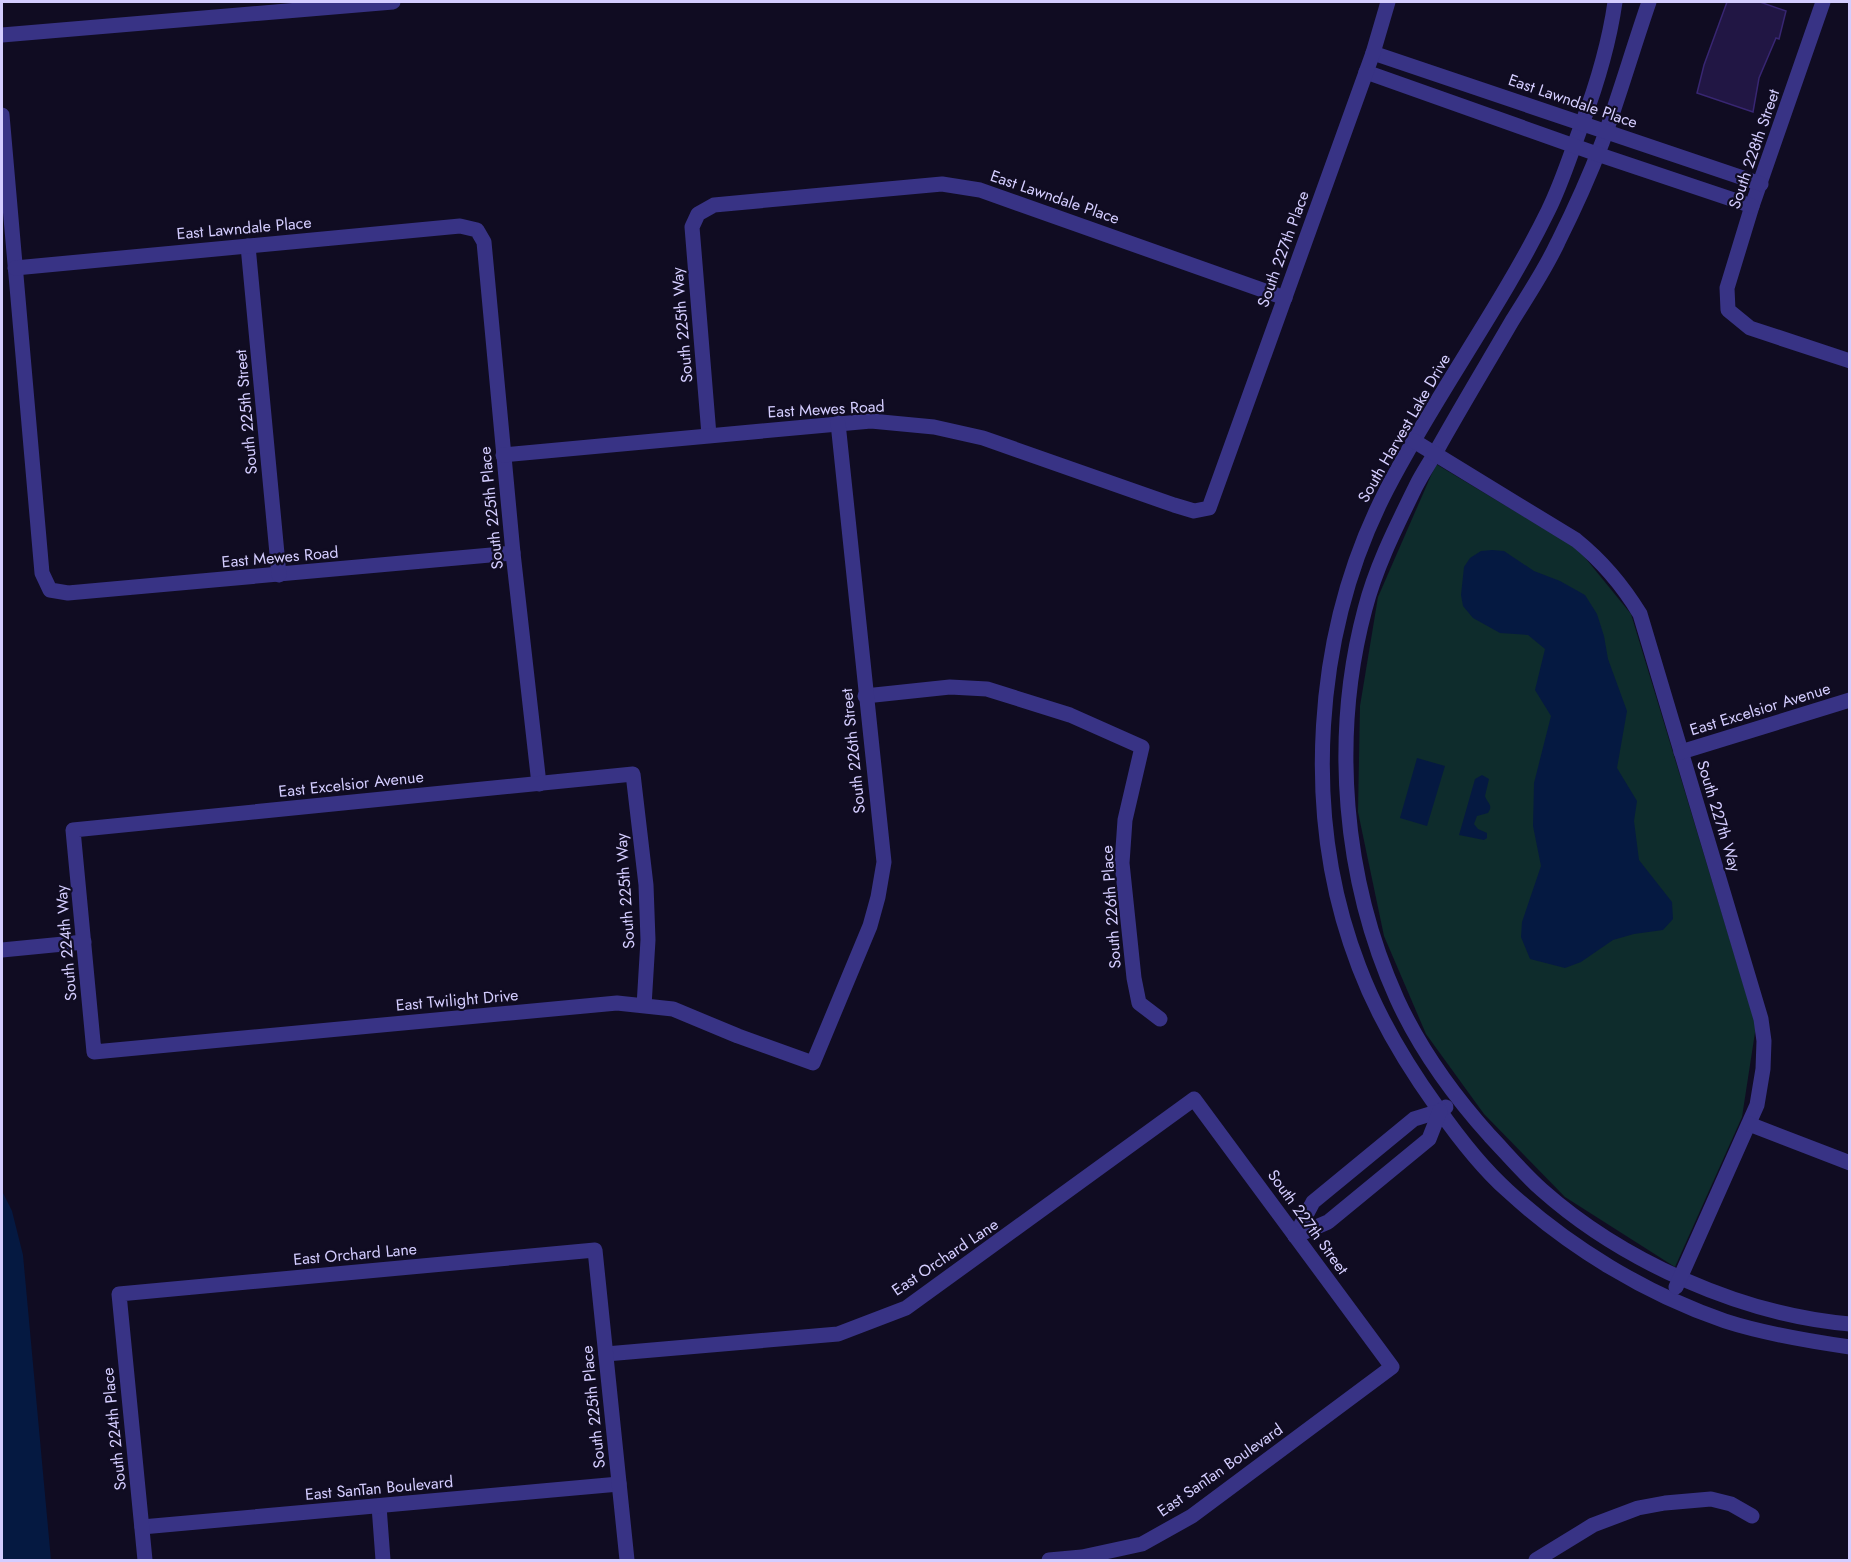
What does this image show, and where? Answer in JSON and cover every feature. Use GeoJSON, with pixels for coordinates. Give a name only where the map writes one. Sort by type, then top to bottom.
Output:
{"type":"FeatureCollection","features":[{"type":"Feature","properties":{"kind":"street"},"geometry":{"type":"LineString","coordinates":[[2,35],[393,2]]}},
{"type":"Feature","properties":{"kind":"street","name":"South 227th Place"},"geometry":{"type":"LineString","coordinates":[[1209,508],[1374,52],[1388,2]]}},
{"type":"Feature","properties":{"kind":"street","name":"South Harvest Lake Drive"},"geometry":{"type":"LineString","coordinates":[[1615,2],[1611,31],[1597,83],[1549,210],[1512,277],[1414,441],[1384,494],[1365,535],[1341,612],[1325,699],[1322,768],[1330,861],[1345,926],[1359,968],[1377,1010],[1411,1069],[1440,1111],[1471,1152],[1507,1191],[1567,1239],[1628,1277],[1696,1310],[1759,1330],[1850,1347]]}},
{"type":"Feature","properties":{"kind":"street"},"geometry":{"type":"LineString","coordinates":[[1649,2],[1606,132],[1557,245],[1418,482],[1383,556],[1364,610],[1350,690],[1346,777],[1354,856],[1370,925],[1384,966],[1398,1001],[1419,1039],[1458,1098],[1518,1167],[1545,1193],[1600,1233],[1679,1278],[1712,1292],[1754,1305],[1803,1318],[1850,1324]]}},
{"type":"Feature","properties":{"kind":"street","name":"South 228th Street"},"geometry":{"type":"LineString","coordinates":[[1823,2],[1752,206],[1727,288],[1728,310],[1750,328],[1850,361]]}},
{"type":"Feature","properties":{"kind":"street","name":"East Lawndale Place"},"geometry":{"type":"LineString","coordinates":[[1374,52],[1761,184]]}},
{"type":"Feature","properties":{"kind":"street"},"geometry":{"type":"LineString","coordinates":[[1366,72],[1752,206]]}},
{"type":"Feature","properties":{"kind":"street"},"geometry":{"type":"LineString","coordinates":[[2,115],[3,154],[15,268]]}},
{"type":"Feature","properties":{"kind":"street","name":"East Lawndale Place"},"geometry":{"type":"LineString","coordinates":[[698,214],[714,205],[942,184],[980,190],[1285,298]]}},
{"type":"Feature","properties":{"kind":"street","name":"South 225th Way"},"geometry":{"type":"LineString","coordinates":[[698,214],[692,227],[709,435]]}},
{"type":"Feature","properties":{"kind":"street","name":"East Lawndale Place"},"geometry":{"type":"LineString","coordinates":[[15,268],[460,226],[477,230]]}},
{"type":"Feature","properties":{"kind":"street","name":"South 225th Place"},"geometry":{"type":"LineString","coordinates":[[477,230],[484,242],[503,455],[539,784]]}},
{"type":"Feature","properties":{"kind":"street","name":"South 225th Street"},"geometry":{"type":"LineString","coordinates":[[248,246],[279,575]]}},
{"type":"Feature","properties":{"kind":"street","name":"East Mewes Road"},"geometry":{"type":"LineString","coordinates":[[15,268],[42,573],[50,590],[68,593],[513,553]]}},
{"type":"Feature","properties":{"kind":"street","name":"East Mewes Road"},"geometry":{"type":"LineString","coordinates":[[503,455],[871,421],[934,427],[983,438],[1174,505],[1194,511],[1209,508]]}},
{"type":"Feature","properties":{"kind":"street","name":"South 226th Street"},"geometry":{"type":"LineString","coordinates":[[813,1063],[870,926],[884,862],[838,423]]}},
{"type":"Feature","properties":{"kind":"street","name":"South 227th Way"},"geometry":{"type":"LineString","coordinates":[[1414,441],[1576,540],[1594,555],[1626,592],[1640,614],[1761,1019],[1764,1041],[1757,1105],[1671,1298]]}},
{"type":"Feature","properties":{"kind":"street","name":"South 226th Place"},"geometry":{"type":"LineString","coordinates":[[865,696],[950,687],[987,689],[1071,716],[1142,747],[1125,820],[1122,863],[1134,978],[1139,1003],[1160,1019]]}},
{"type":"Feature","properties":{"kind":"street","name":"East Excelsior Avenue"},"geometry":{"type":"LineString","coordinates":[[1681,752],[1850,700]]}},
{"type":"Feature","properties":{"kind":"street","name":"South 225th Way"},"geometry":{"type":"LineString","coordinates":[[633,774],[646,885],[648,940],[644,1006]]}},
{"type":"Feature","properties":{"kind":"street","name":"East Excelsior Avenue"},"geometry":{"type":"LineString","coordinates":[[73,830],[633,774]]}},
{"type":"Feature","properties":{"kind":"street","name":"South 224th Way"},"geometry":{"type":"LineString","coordinates":[[73,830],[94,1052]]}},
{"type":"Feature","properties":{"kind":"street"},"geometry":{"type":"LineString","coordinates":[[2,950],[84,942]]}},
{"type":"Feature","properties":{"kind":"street","name":"East Twilight Drive"},"geometry":{"type":"LineString","coordinates":[[94,1052],[617,1004],[673,1009],[813,1063]]}},
{"type":"Feature","properties":{"kind":"street"},"geometry":{"type":"LineString","coordinates":[[1295,1236],[1313,1202],[1414,1119],[1440,1111],[1458,1098]]}},
{"type":"Feature","properties":{"kind":"street","name":"South 227th Street"},"geometry":{"type":"LineString","coordinates":[[1194,1099],[1392,1367]]}},
{"type":"Feature","properties":{"kind":"street","name":"East Orchard Lane"},"geometry":{"type":"LineString","coordinates":[[606,1354],[838,1334],[906,1308],[1194,1099]]}},
{"type":"Feature","properties":{"kind":"street"},"geometry":{"type":"LineString","coordinates":[[1295,1236],[1328,1222],[1429,1139],[1440,1111]]}},
{"type":"Feature","properties":{"kind":"street"},"geometry":{"type":"LineString","coordinates":[[1749,1124],[1850,1163]]}},
{"type":"Feature","properties":{"kind":"street"},"geometry":{"type":"LineString","coordinates":[[1360,1164],[1376,1184]]}},
{"type":"Feature","properties":{"kind":"street","name":"South 225th Place"},"geometry":{"type":"LineString","coordinates":[[595,1250],[627,1560]]}},
{"type":"Feature","properties":{"kind":"street","name":"East Orchard Lane"},"geometry":{"type":"LineString","coordinates":[[119,1294],[595,1250]]}},
{"type":"Feature","properties":{"kind":"street","name":"South 224th Place"},"geometry":{"type":"LineString","coordinates":[[119,1294],[145,1560]]}},
{"type":"Feature","properties":{"kind":"street","name":"East SanTan Boulevard"},"geometry":{"type":"LineString","coordinates":[[1049,1560],[1082,1559],[1142,1544],[1192,1516],[1392,1367]]}},
{"type":"Feature","properties":{"kind":"street","name":"East SanTan Boulevard"},"geometry":{"type":"LineString","coordinates":[[141,1527],[619,1484]]}},
{"type":"Feature","properties":{"kind":"street"},"geometry":{"type":"LineString","coordinates":[[1536,1560],[1593,1525],[1638,1508],[1711,1499],[1731,1504],[1752,1516]]}},
{"type":"Feature","properties":{"kind":"street"},"geometry":{"type":"LineString","coordinates":[[379,1506],[383,1560]]}},
{"type":"Feature","properties":{"kind":"green space"},"geometry":{"type":"Polygon","coordinates":[[[1436,464],[1578,549],[1631,614],[1756,1026],[1742,1117],[1675,1267],[1565,1197],[1484,1114],[1426,1034],[1384,936],[1358,812],[1360,706],[1378,597],[1436,464]]]}},
{"type":"Feature","properties":{"kind":"water"},"geometry":{"type":"Polygon","coordinates":[[[1481,551],[1504,551],[1534,571],[1560,581],[1585,595],[1597,614],[1608,659],[1627,711],[1617,768],[1637,801],[1634,821],[1639,860],[1672,902],[1673,919],[1663,930],[1613,940],[1581,962],[1565,968],[1530,959],[1521,937],[1522,922],[1541,866],[1533,826],[1534,783],[1551,716],[1535,690],[1545,649],[1528,635],[1500,633],[1473,618],[1463,606],[1461,595],[1464,567],[1470,558],[1481,551]]]}},
{"type":"Feature","properties":{"kind":"water"},"geometry":{"type":"Polygon","coordinates":[[[1417,758],[1445,766],[1427,826],[1400,818],[1417,758]]]}},
{"type":"Feature","properties":{"kind":"water"},"geometry":{"type":"Polygon","coordinates":[[[1482,775],[1489,779],[1485,796],[1490,808],[1488,813],[1477,816],[1474,824],[1478,829],[1487,833],[1487,838],[1484,840],[1459,835],[1475,779],[1482,775]]]}},
{"type":"Feature","properties":{"kind":"water"},"geometry":{"type":"Polygon","coordinates":[[[2,1191],[12,1211],[23,1255],[51,1560],[2,1560],[2,1191]]]}},
{"type":"Feature","properties":{"kind":"building"},"geometry":{"type":"Polygon","coordinates":[[[1727,2],[1760,2],[1786,11],[1779,39],[1776,38],[1759,78],[1753,112],[1697,93],[1704,65],[1727,2]]]}}]}
